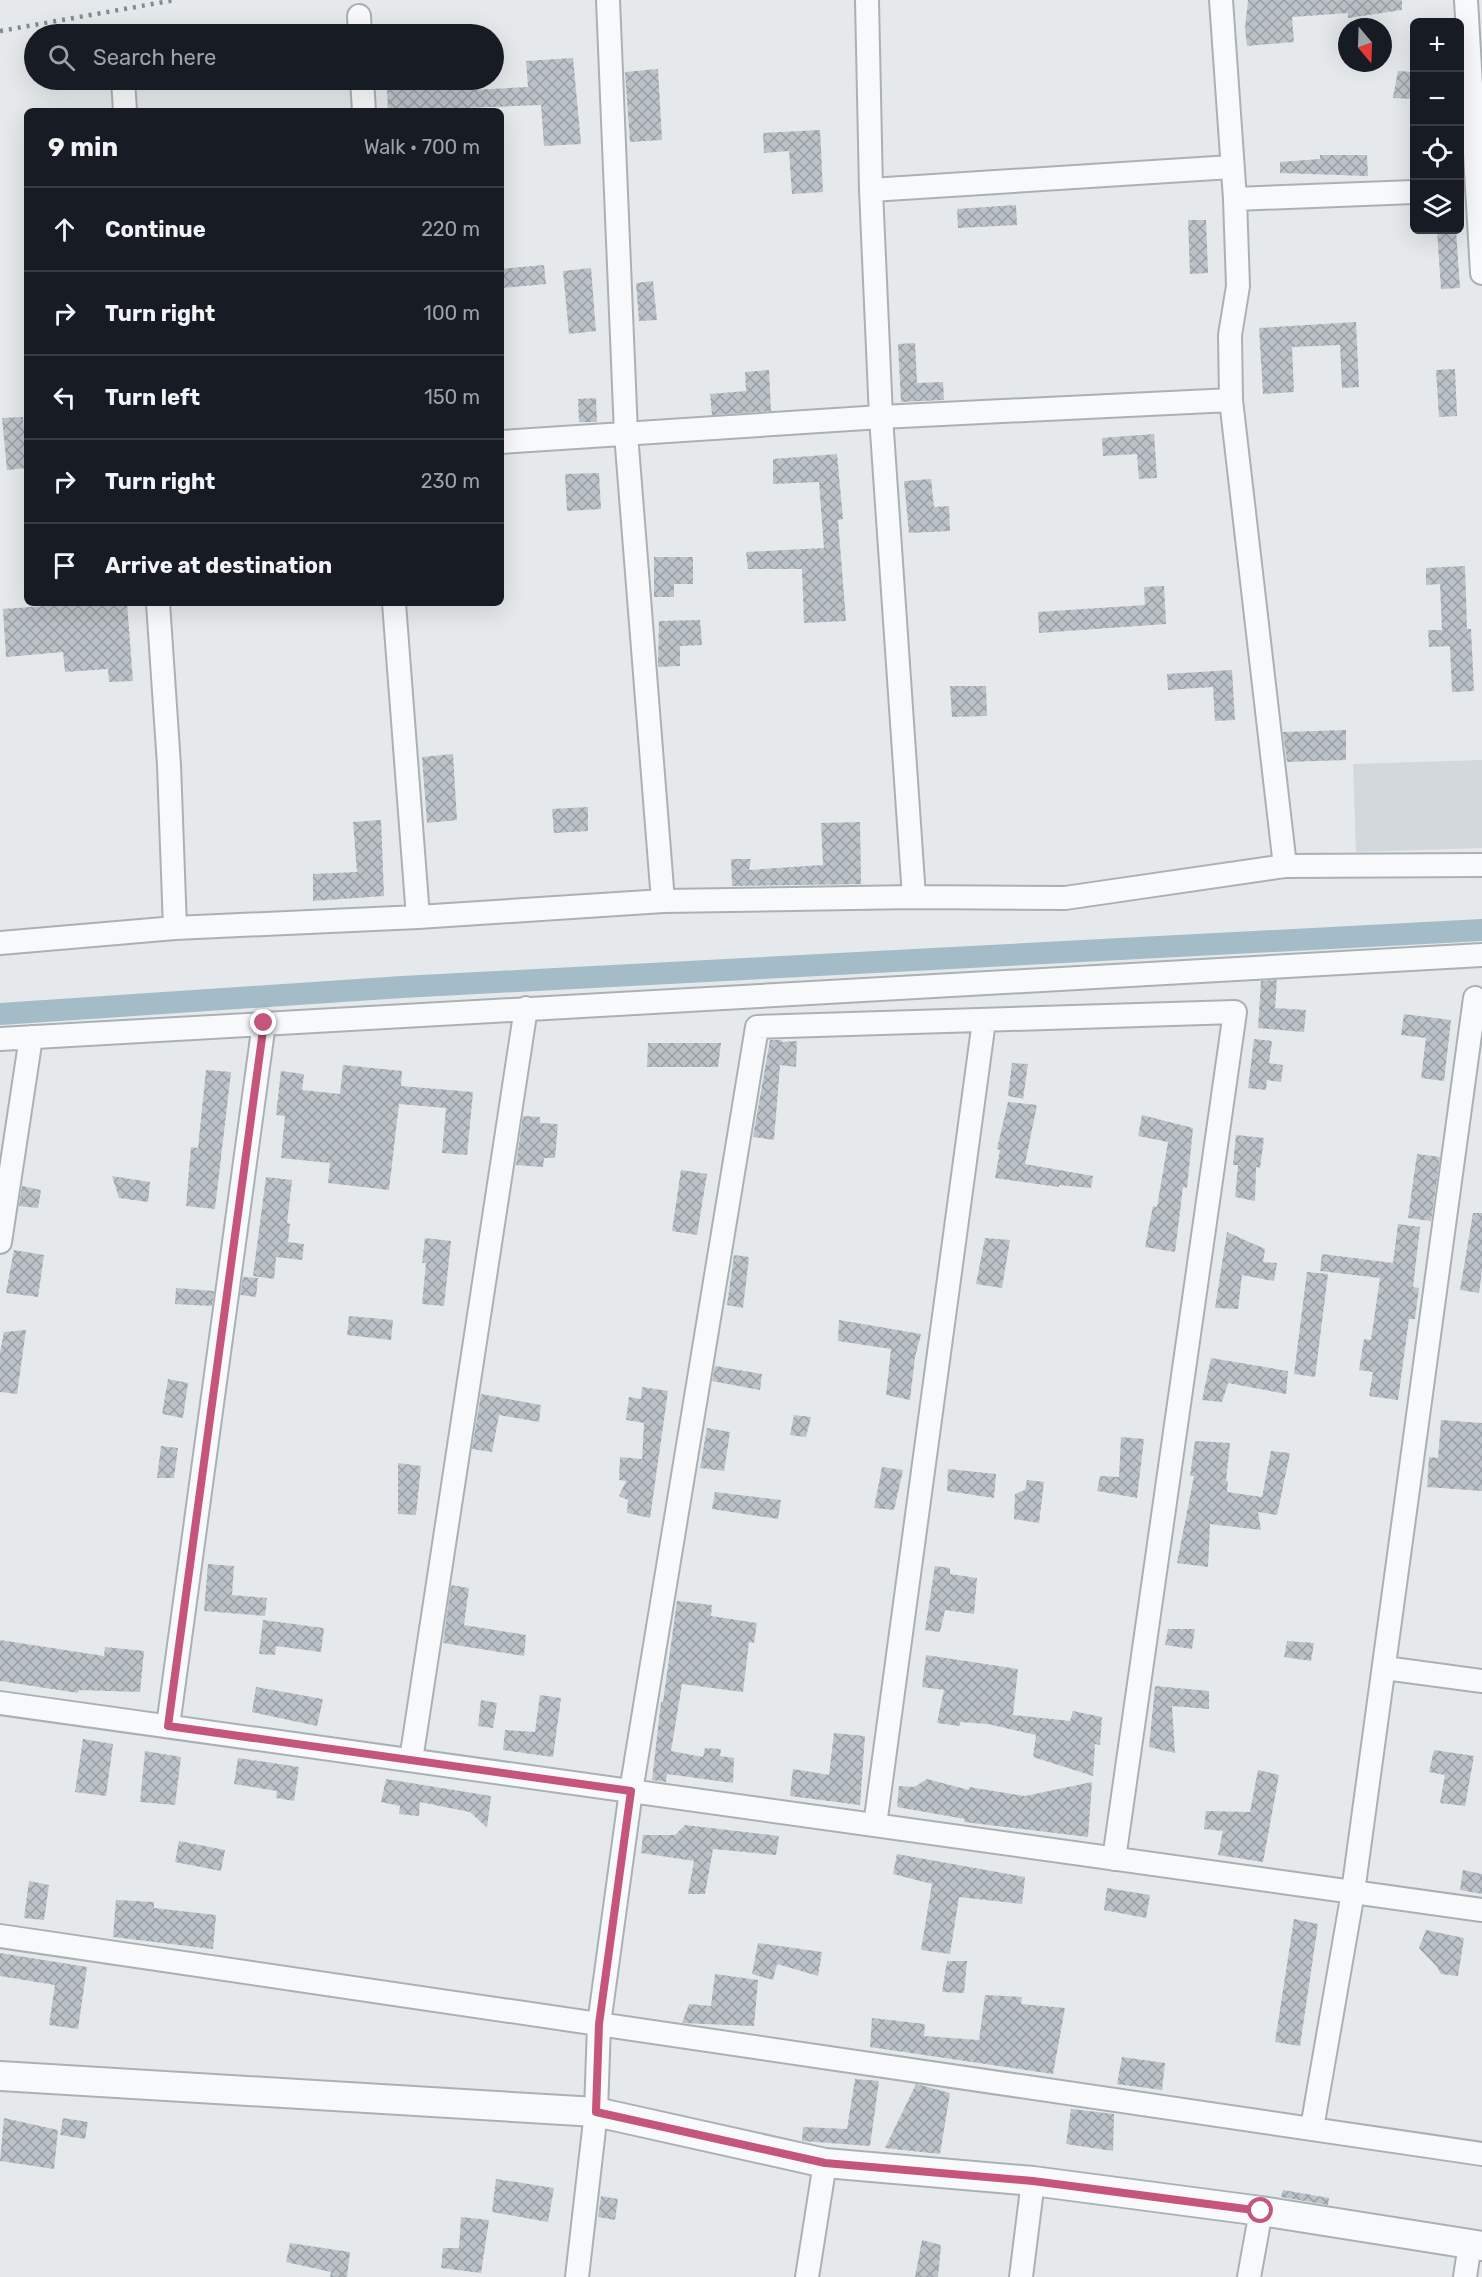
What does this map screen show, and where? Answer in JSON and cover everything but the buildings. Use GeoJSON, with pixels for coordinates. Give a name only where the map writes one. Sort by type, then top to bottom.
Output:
{"type":"FeatureCollection","features":[{"type":"Feature","properties":{"kind":"street"},"geometry":{"type":"LineString","coordinates":[[608,0],[627,434],[663,901]]}},
{"type":"Feature","properties":{"kind":"street"},"geometry":{"type":"LineString","coordinates":[[867,0],[871,190],[881,417],[914,897]]}},
{"type":"Feature","properties":{"kind":"street"},"geometry":{"type":"LineString","coordinates":[[1221,0],[1238,286],[1230,335],[1231,400],[1286,866]]}},
{"type":"Feature","properties":{"kind":"street"},"geometry":{"type":"LineString","coordinates":[[1466,0],[1473,190],[1482,273]]}},
{"type":"Feature","properties":{"kind":"street"},"geometry":{"type":"LineString","coordinates":[[124,90],[125,108]]}},
{"type":"Feature","properties":{"kind":"street"},"geometry":{"type":"LineString","coordinates":[[363,90],[364,108]]}},
{"type":"Feature","properties":{"kind":"street"},"geometry":{"type":"LineString","coordinates":[[871,190],[1231,167]]}},
{"type":"Feature","properties":{"kind":"street"},"geometry":{"type":"LineString","coordinates":[[1234,199],[1410,192]]}},
{"type":"Feature","properties":{"kind":"street"},"geometry":{"type":"LineString","coordinates":[[504,442],[881,417],[1231,400]]}},
{"type":"Feature","properties":{"kind":"street"},"geometry":{"type":"LineString","coordinates":[[158,606],[170,765],[175,928]]}},
{"type":"Feature","properties":{"kind":"street"},"geometry":{"type":"LineString","coordinates":[[394,606],[418,917]]}},
{"type":"Feature","properties":{"kind":"street"},"geometry":{"type":"LineString","coordinates":[[0,943],[175,928],[418,917],[663,901],[914,897],[1065,898],[1286,866],[1482,865]]}},
{"type":"Feature","properties":{"kind":"street"},"geometry":{"type":"LineString","coordinates":[[0,1039],[1482,955]]}},
{"type":"Feature","properties":{"kind":"street"},"geometry":{"type":"LineString","coordinates":[[1312,2128],[1353,1892],[1475,998]]}},
{"type":"Feature","properties":{"kind":"street"},"geometry":{"type":"LineString","coordinates":[[411,1760],[526,1008]]}},
{"type":"Feature","properties":{"kind":"street"},"geometry":{"type":"LineString","coordinates":[[577,2277],[596,2112],[599,2024],[631,1791],[757,1027],[1235,1012],[1114,1859]]}},
{"type":"Feature","properties":{"kind":"street"},"geometry":{"type":"LineString","coordinates":[[875,1825],[984,1021]]}},
{"type":"Feature","properties":{"kind":"street"},"geometry":{"type":"LineString","coordinates":[[168,1726],[264,1023]]}},
{"type":"Feature","properties":{"kind":"street"},"geometry":{"type":"LineString","coordinates":[[0,1242],[31,1037]]}},
{"type":"Feature","properties":{"kind":"street"},"geometry":{"type":"LineString","coordinates":[[1385,1668],[1482,1681]]}},
{"type":"Feature","properties":{"kind":"street"},"geometry":{"type":"LineString","coordinates":[[0,1703],[1482,1910]]}},
{"type":"Feature","properties":{"kind":"street"},"geometry":{"type":"LineString","coordinates":[[0,1936],[1482,2154]]}},
{"type":"Feature","properties":{"kind":"street"},"geometry":{"type":"LineString","coordinates":[[0,2076],[596,2112],[825,2163],[1033,2181],[1261,2211],[1476,2245],[1465,2277]]}},
{"type":"Feature","properties":{"kind":"street"},"geometry":{"type":"LineString","coordinates":[[807,2277],[825,2163]]}},
{"type":"Feature","properties":{"kind":"street"},"geometry":{"type":"LineString","coordinates":[[1021,2277],[1033,2181]]}},
{"type":"Feature","properties":{"kind":"street"},"geometry":{"type":"LineString","coordinates":[[1250,2277],[1261,2211]]}},
{"type":"Feature","properties":{"kind":"shaded area"},"geometry":{"type":"Polygon","coordinates":[[[1482,760],[1482,848],[1356,852],[1353,764],[1482,760]]]}},
{"type":"Feature","properties":{"kind":"waterway"},"geometry":{"type":"LineString","coordinates":[[0,1014],[402,987],[1482,930]]}},
{"type":"Feature","properties":{"kind":"railway"},"geometry":{"type":"LineString","coordinates":[[40,24],[175,0]]}},
{"type":"Feature","properties":{"kind":"railway"},"geometry":{"type":"LineString","coordinates":[[0,31],[24,27]]}},
{"type":"Feature","properties":{"kind":"route"},"geometry":{"type":"LineString","coordinates":[[264,1023],[168,1726],[631,1791],[599,2024],[596,2112],[825,2163],[1033,2181],[1261,2211]]}}]}
